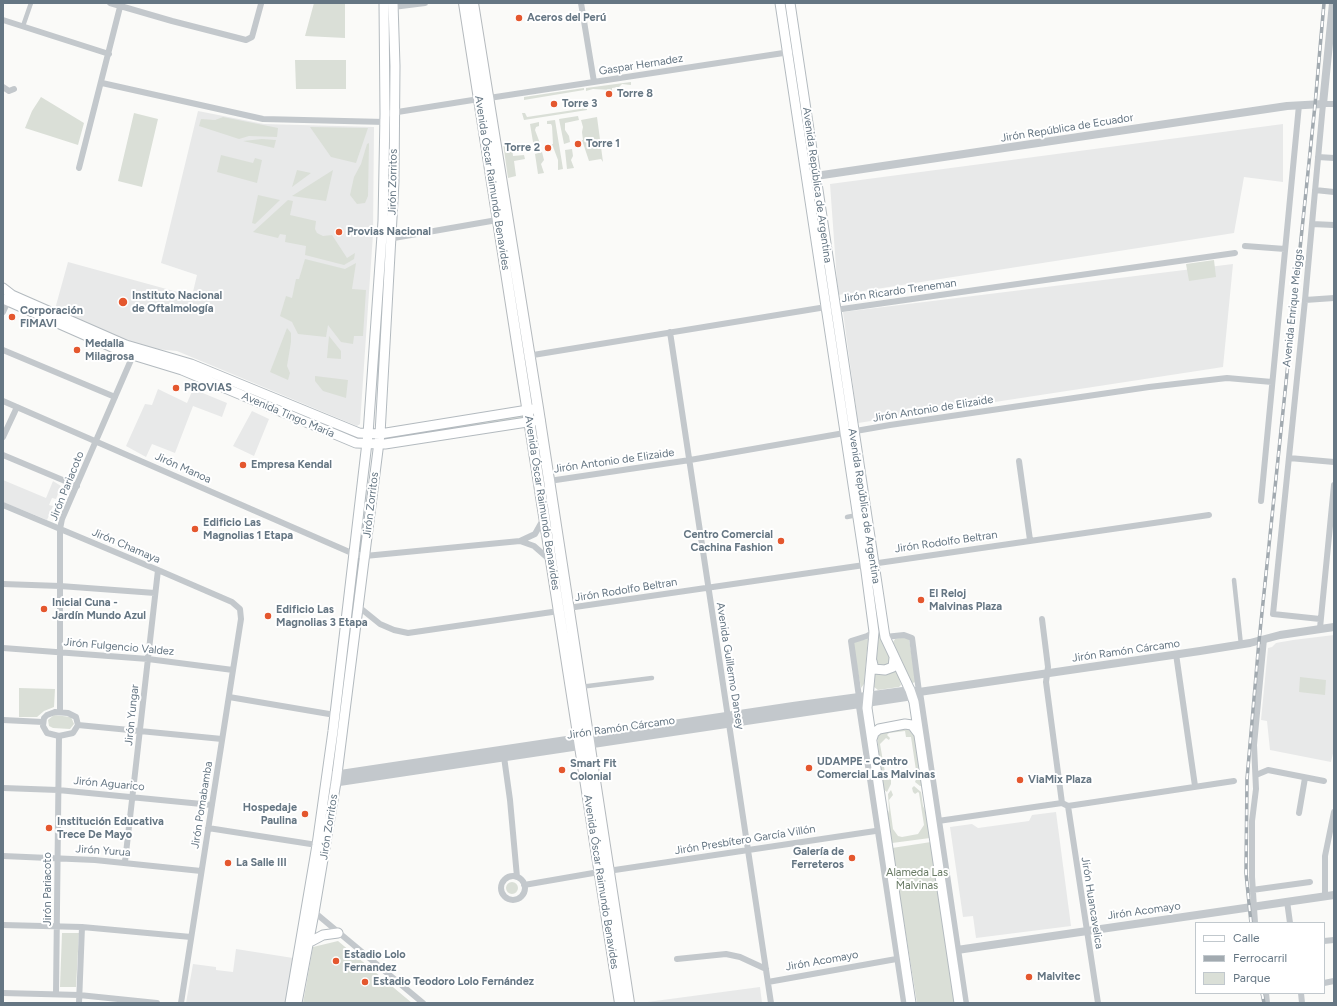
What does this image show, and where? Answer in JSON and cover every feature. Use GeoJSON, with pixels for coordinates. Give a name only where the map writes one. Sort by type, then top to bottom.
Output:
{"type":"FeatureCollection","features":[{"type":"Feature","properties":{"kind":"main road","name":"Jirón Zorritos"},"geometry":{"type":"LineString","coordinates":[[297,1003],[314,913],[336,778],[380,434],[392,238],[384,3]]}},
{"type":"Feature","properties":{"kind":"main road","name":"Avenida Óscar Raimundo Benavides"},"geometry":{"type":"LineString","coordinates":[[464,3],[484,99],[535,421],[549,481],[563,610],[583,741],[604,871],[629,1003]]}},
{"type":"Feature","properties":{"kind":"main road","name":"Avenida Óscar Raimundo Benavides"},"geometry":{"type":"LineString","coordinates":[[473,3],[497,220],[524,356]]}},
{"type":"Feature","properties":{"kind":"main road","name":"Avenida República de Argentina"},"geometry":{"type":"LineString","coordinates":[[780,3],[793,52]]}},
{"type":"Feature","properties":{"kind":"main road","name":"Avenida República de Argentina"},"geometry":{"type":"LineString","coordinates":[[790,3],[793,52],[830,309],[869,563],[874,632],[872,659],[863,699],[872,740],[882,830],[902,958],[911,1003]]}},
{"type":"Feature","properties":{"kind":"main road","name":"Jirón Zorritos"},"geometry":{"type":"LineString","coordinates":[[290,1003],[317,845],[335,715],[367,444],[382,240],[393,5]]}},
{"type":"Feature","properties":{"kind":"main road","name":"Avenida Tingo María"},"geometry":{"type":"LineString","coordinates":[[3,288],[7,299],[134,352],[182,370],[341,437],[367,444],[378,445],[535,421]]}},
{"type":"Feature","properties":{"kind":"main road","name":"Avenida Tingo María"},"geometry":{"type":"LineString","coordinates":[[134,352],[184,362],[347,429],[368,434],[380,434],[533,409]]}},
{"type":"Feature","properties":{"kind":"main road","name":"Avenida Óscar Raimundo Benavides"},"geometry":{"type":"LineString","coordinates":[[535,421],[544,516],[551,562],[580,687],[583,741]]}},
{"type":"Feature","properties":{"kind":"main road","name":"Avenida República de Argentina"},"geometry":{"type":"LineString","coordinates":[[849,433],[857,515],[885,637],[894,658],[914,692],[959,1003]]}},
{"type":"Feature","properties":{"kind":"main road"},"geometry":{"type":"LineString","coordinates":[[872,659],[874,669],[880,670],[891,669],[894,664],[894,658]]}},
{"type":"Feature","properties":{"kind":"main road"},"geometry":{"type":"LineString","coordinates":[[872,740],[874,733],[879,729],[905,724],[915,727],[919,734]]}},
{"type":"Feature","properties":{"kind":"main road","name":"Avenida Óscar Raimundo Benavides"},"geometry":{"type":"LineString","coordinates":[[604,871],[620,1003]]}},
{"type":"Feature","properties":{"kind":"main road"},"geometry":{"type":"LineString","coordinates":[[308,943],[323,935],[338,933]]}},
{"type":"Feature","properties":{"kind":"street"},"geometry":{"type":"LineString","coordinates":[[23,26],[31,3]]}},
{"type":"Feature","properties":{"kind":"street"},"geometry":{"type":"LineString","coordinates":[[110,3],[246,40],[252,37],[261,4]]}},
{"type":"Feature","properties":{"kind":"street"},"geometry":{"type":"LineString","coordinates":[[393,5],[425,3]]}},
{"type":"Feature","properties":{"kind":"street"},"geometry":{"type":"LineString","coordinates":[[581,3],[594,82]]}},
{"type":"Feature","properties":{"kind":"street","name":"Avenida Enrique Meiggs"},"geometry":{"type":"LineString","coordinates":[[1320,619],[1273,614],[1305,300],[1323,104],[1330,66],[1333,3]]}},
{"type":"Feature","properties":{"kind":"street"},"geometry":{"type":"LineString","coordinates":[[79,168],[121,5]]}},
{"type":"Feature","properties":{"kind":"street"},"geometry":{"type":"LineString","coordinates":[[3,20],[109,54]]}},
{"type":"Feature","properties":{"kind":"street","name":"Gaspar Hernadez"},"geometry":{"type":"LineString","coordinates":[[102,83],[199,106],[263,119],[388,116],[484,99],[793,52]]}},
{"type":"Feature","properties":{"kind":"street"},"geometry":{"type":"LineString","coordinates":[[3,87],[9,91],[14,89]]}},
{"type":"Feature","properties":{"kind":"street"},"geometry":{"type":"LineString","coordinates":[[1323,104],[1334,104]]}},
{"type":"Feature","properties":{"kind":"street","name":"Jirón República de Ecuador"},"geometry":{"type":"LineString","coordinates":[[811,177],[1299,105],[1323,104]]}},
{"type":"Feature","properties":{"kind":"street"},"geometry":{"type":"LineString","coordinates":[[1261,501],[1299,105]]}},
{"type":"Feature","properties":{"kind":"street"},"geometry":{"type":"LineString","coordinates":[[1318,157],[1334,158]]}},
{"type":"Feature","properties":{"kind":"street"},"geometry":{"type":"LineString","coordinates":[[1315,190],[1334,192]]}},
{"type":"Feature","properties":{"kind":"street"},"geometry":{"type":"LineString","coordinates":[[382,240],[497,220]]}},
{"type":"Feature","properties":{"kind":"street"},"geometry":{"type":"LineString","coordinates":[[1312,224],[1334,225]]}},
{"type":"Feature","properties":{"kind":"street"},"geometry":{"type":"LineString","coordinates":[[1245,246],[1285,249]]}},
{"type":"Feature","properties":{"kind":"street","name":"Jirón Ricardo Treneman"},"geometry":{"type":"LineString","coordinates":[[524,356],[670,332],[1235,253]]}},
{"type":"Feature","properties":{"kind":"street"},"geometry":{"type":"LineString","coordinates":[[1305,300],[1334,298]]}},
{"type":"Feature","properties":{"kind":"street"},"geometry":{"type":"LineString","coordinates":[[3,312],[7,299]]}},
{"type":"Feature","properties":{"kind":"street","name":"Avenida Guillermo Dansey"},"geometry":{"type":"LineString","coordinates":[[670,332],[771,1003]]}},
{"type":"Feature","properties":{"kind":"street"},"geometry":{"type":"LineString","coordinates":[[3,350],[115,397]]}},
{"type":"Feature","properties":{"kind":"street","name":"Jirón Pariacoto"},"geometry":{"type":"LineString","coordinates":[[60,712],[60,529],[62,519],[134,352]]}},
{"type":"Feature","properties":{"kind":"street","name":"Jirón Antonio de Elizaide"},"geometry":{"type":"LineString","coordinates":[[549,481],[690,460],[1029,404],[1226,378],[1272,382]]}},
{"type":"Feature","properties":{"kind":"street","name":"Jirón Manoa"},"geometry":{"type":"LineString","coordinates":[[3,401],[354,554],[365,556],[520,541]]}},
{"type":"Feature","properties":{"kind":"street"},"geometry":{"type":"LineString","coordinates":[[3,438],[17,407]]}},
{"type":"Feature","properties":{"kind":"street"},"geometry":{"type":"LineString","coordinates":[[3,455],[77,486]]}},
{"type":"Feature","properties":{"kind":"street"},"geometry":{"type":"LineString","coordinates":[[1289,458],[1334,462]]}},
{"type":"Feature","properties":{"kind":"street"},"geometry":{"type":"LineString","coordinates":[[1019,461],[1030,540]]}},
{"type":"Feature","properties":{"kind":"street"},"geometry":{"type":"LineString","coordinates":[[1320,628],[1334,485]]}},
{"type":"Feature","properties":{"kind":"street","name":"Jirón Chamaya"},"geometry":{"type":"LineString","coordinates":[[3,505],[232,602],[240,609]]}},
{"type":"Feature","properties":{"kind":"street","name":"Jirón Rodolfo Beltran"},"geometry":{"type":"LineString","coordinates":[[359,607],[380,624],[394,630],[408,633],[869,563],[1209,514]]}},
{"type":"Feature","properties":{"kind":"street"},"geometry":{"type":"LineString","coordinates":[[847,517],[857,515]]}},
{"type":"Feature","properties":{"kind":"street"},"geometry":{"type":"LineString","coordinates":[[520,541],[535,534],[542,524],[544,516]]}},
{"type":"Feature","properties":{"kind":"street"},"geometry":{"type":"LineString","coordinates":[[520,541],[534,546],[551,562]]}},
{"type":"Feature","properties":{"kind":"street","name":"Jirón Yungar"},"geometry":{"type":"LineString","coordinates":[[125,862],[158,570]]}},
{"type":"Feature","properties":{"kind":"street"},"geometry":{"type":"LineString","coordinates":[[1234,580],[1241,645]]}},
{"type":"Feature","properties":{"kind":"street"},"geometry":{"type":"LineString","coordinates":[[3,584],[60,586],[155,593]]}},
{"type":"Feature","properties":{"kind":"street","name":"Jirón Pomabamba"},"geometry":{"type":"LineString","coordinates":[[181,1003],[241,619],[240,609]]}},
{"type":"Feature","properties":{"kind":"street"},"geometry":{"type":"LineString","coordinates":[[1042,619],[1047,673],[1046,682],[1062,803]]}},
{"type":"Feature","properties":{"kind":"street","name":"Jirón Ramón Cárcamo"},"geometry":{"type":"LineString","coordinates":[[326,780],[863,699],[1241,645],[1280,634],[1334,627]]}},
{"type":"Feature","properties":{"kind":"street"},"geometry":{"type":"LineString","coordinates":[[863,699],[851,641],[868,636],[874,632]]}},
{"type":"Feature","properties":{"kind":"street"},"geometry":{"type":"LineString","coordinates":[[885,637],[904,635],[912,638],[914,692]]}},
{"type":"Feature","properties":{"kind":"street"},"geometry":{"type":"LineString","coordinates":[[1255,922],[1252,890],[1252,821],[1256,789],[1254,730],[1264,639]]}},
{"type":"Feature","properties":{"kind":"street","name":"Jirón Fulgencio Valdez"},"geometry":{"type":"LineString","coordinates":[[3,648],[148,659],[233,670]]}},
{"type":"Feature","properties":{"kind":"street"},"geometry":{"type":"LineString","coordinates":[[1176,654],[1196,786]]}},
{"type":"Feature","properties":{"kind":"street"},"geometry":{"type":"LineString","coordinates":[[580,687],[652,678]]}},
{"type":"Feature","properties":{"kind":"street","name":"Avenida República de Argentina"},"geometry":{"type":"LineString","coordinates":[[914,692],[938,821],[964,1003]]}},
{"type":"Feature","properties":{"kind":"street"},"geometry":{"type":"LineString","coordinates":[[229,697],[335,715]]}},
{"type":"Feature","properties":{"kind":"street","name":"Avenida República de Argentina"},"geometry":{"type":"LineString","coordinates":[[863,699],[882,830]]}},
{"type":"Feature","properties":{"kind":"street"},"geometry":{"type":"LineString","coordinates":[[60,712],[72,714],[78,725],[73,733],[59,736],[47,733],[43,722],[47,715],[60,712]]}},
{"type":"Feature","properties":{"kind":"street"},"geometry":{"type":"LineString","coordinates":[[3,720],[43,722]]}},
{"type":"Feature","properties":{"kind":"street"},"geometry":{"type":"LineString","coordinates":[[78,725],[222,739]]}},
{"type":"Feature","properties":{"kind":"street","name":"Jirón Pariacoto"},"geometry":{"type":"LineString","coordinates":[[56,994],[58,926],[59,736]]}},
{"type":"Feature","properties":{"kind":"street","name":"Jirón Ramón Cárcamo"},"geometry":{"type":"LineString","coordinates":[[400,769],[504,757],[583,741]]}},
{"type":"Feature","properties":{"kind":"street"},"geometry":{"type":"LineString","coordinates":[[504,757],[510,800],[517,877],[524,885],[523,893],[518,899],[510,900],[504,896],[501,888],[503,881],[509,877],[517,877]]}},
{"type":"Feature","properties":{"kind":"street"},"geometry":{"type":"LineString","coordinates":[[1256,775],[1268,770],[1324,781]]}},
{"type":"Feature","properties":{"kind":"street"},"geometry":{"type":"LineString","coordinates":[[1299,813],[1305,778]]}},
{"type":"Feature","properties":{"kind":"street"},"geometry":{"type":"LineString","coordinates":[[938,821],[1062,803],[1068,806],[1234,781]]}},
{"type":"Feature","properties":{"kind":"street","name":"Jirón Aguarico"},"geometry":{"type":"LineString","coordinates":[[3,788],[58,790],[212,805]]}},
{"type":"Feature","properties":{"kind":"street","name":"Jirón Huancavelica"},"geometry":{"type":"LineString","coordinates":[[1068,806],[1098,1003]]}},
{"type":"Feature","properties":{"kind":"street"},"geometry":{"type":"LineString","coordinates":[[1330,895],[1325,856],[1334,812]]}},
{"type":"Feature","properties":{"kind":"street"},"geometry":{"type":"LineString","coordinates":[[208,828],[317,845]]}},
{"type":"Feature","properties":{"kind":"street","name":"Jirón Presbítero García Villón"},"geometry":{"type":"LineString","coordinates":[[524,885],[604,871],[882,830]]}},
{"type":"Feature","properties":{"kind":"street","name":"Jirón Yurua"},"geometry":{"type":"LineString","coordinates":[[3,856],[125,862],[201,871]]}},
{"type":"Feature","properties":{"kind":"street"},"geometry":{"type":"LineString","coordinates":[[1252,890],[1310,882]]}},
{"type":"Feature","properties":{"kind":"street","name":"Jirón Acomayo"},"geometry":{"type":"LineString","coordinates":[[957,950],[1330,895]]}},
{"type":"Feature","properties":{"kind":"street"},"geometry":{"type":"LineString","coordinates":[[1287,901],[1290,922]]}},
{"type":"Feature","properties":{"kind":"street"},"geometry":{"type":"LineString","coordinates":[[307,906],[423,1003]]}},
{"type":"Feature","properties":{"kind":"street"},"geometry":{"type":"LineString","coordinates":[[3,925],[82,927],[191,936]]}},
{"type":"Feature","properties":{"kind":"street"},"geometry":{"type":"LineString","coordinates":[[79,1003],[82,927]]}},
{"type":"Feature","properties":{"kind":"street"},"geometry":{"type":"LineString","coordinates":[[677,959],[726,954],[766,969]]}},
{"type":"Feature","properties":{"kind":"street","name":"Avenida República de Argentina"},"geometry":{"type":"LineString","coordinates":[[902,958],[905,1003]]}},
{"type":"Feature","properties":{"kind":"street","name":"Jirón Acomayo"},"geometry":{"type":"LineString","coordinates":[[768,982],[902,958]]}},
{"type":"Feature","properties":{"kind":"street"},"geometry":{"type":"LineString","coordinates":[[3,993],[79,995],[157,1003]]}},
{"type":"Feature","properties":{"kind":"shaded area"},"geometry":{"type":"Polygon","coordinates":[[[198,111],[264,124],[374,127],[373,234],[360,424],[357,426],[177,351],[144,348],[55,309],[68,262],[192,296],[197,275],[161,263],[198,111]]]}},
{"type":"Feature","properties":{"kind":"shaded area"},"geometry":{"type":"Polygon","coordinates":[[[1283,124],[1283,182],[1244,177],[1234,233],[838,295],[830,184],[1283,124]]]}},
{"type":"Feature","properties":{"kind":"shaded area"},"geometry":{"type":"Polygon","coordinates":[[[1233,264],[1223,367],[858,423],[843,312],[1233,264]]]}},
{"type":"Feature","properties":{"kind":"shaded area"},"geometry":{"type":"Polygon","coordinates":[[[158,389],[187,403],[193,389],[227,403],[222,417],[193,406],[175,453],[152,444],[146,457],[126,446],[145,404],[152,405],[158,389]]]}},
{"type":"Feature","properties":{"kind":"shaded area"},"geometry":{"type":"Polygon","coordinates":[[[252,411],[269,419],[254,456],[233,446],[252,411]]]}},
{"type":"Feature","properties":{"kind":"shaded area"},"geometry":{"type":"Polygon","coordinates":[[[3,480],[46,498],[53,481],[61,486],[56,499],[52,498],[49,505],[53,506],[47,520],[3,502],[3,480]]]}},
{"type":"Feature","properties":{"kind":"shaded area"},"geometry":{"type":"Polygon","coordinates":[[[1334,635],[1334,749],[1331,762],[1270,750],[1267,721],[1261,720],[1268,648],[1272,647],[1276,643],[1334,635]]]}},
{"type":"Feature","properties":{"kind":"shaded area"},"geometry":{"type":"Polygon","coordinates":[[[1056,812],[1071,926],[976,938],[973,916],[963,917],[950,827],[972,824],[978,828],[1029,821],[1032,815],[1056,812]]]}},
{"type":"Feature","properties":{"kind":"shaded area"},"geometry":{"type":"Polygon","coordinates":[[[236,949],[293,958],[285,1003],[186,1003],[193,964],[216,967],[216,970],[233,972],[236,949]]]}},
{"type":"Feature","properties":{"kind":"shaded area"},"geometry":{"type":"Polygon","coordinates":[[[760,987],[762,1003],[640,1003],[760,987]]]}},
{"type":"Feature","properties":{"kind":"green space"},"geometry":{"type":"Polygon","coordinates":[[[314,3],[345,3],[345,38],[305,36],[314,3]]]}},
{"type":"Feature","properties":{"kind":"green space"},"geometry":{"type":"Polygon","coordinates":[[[295,60],[346,60],[346,89],[296,89],[295,60]]]}},
{"type":"Feature","properties":{"kind":"green space"},"geometry":{"type":"Polygon","coordinates":[[[631,82],[631,85],[622,84],[619,87],[612,88],[612,90],[593,89],[586,91],[586,88],[631,82]]]}},
{"type":"Feature","properties":{"kind":"green space"},"geometry":{"type":"Polygon","coordinates":[[[584,88],[584,90],[524,100],[524,97],[584,88]]]}},
{"type":"Feature","properties":{"kind":"green space"},"geometry":{"type":"Polygon","coordinates":[[[41,97],[84,123],[78,145],[25,128],[32,111],[41,97]]]}},
{"type":"Feature","properties":{"kind":"green space"},"geometry":{"type":"Polygon","coordinates":[[[587,108],[587,110],[524,120],[522,113],[525,113],[527,117],[587,108]]]}},
{"type":"Feature","properties":{"kind":"green space"},"geometry":{"type":"Polygon","coordinates":[[[134,113],[158,119],[142,187],[118,181],[134,113]]]}},
{"type":"Feature","properties":{"kind":"green space"},"geometry":{"type":"Polygon","coordinates":[[[578,116],[579,120],[565,123],[565,130],[569,136],[570,142],[564,144],[559,119],[578,116]]]}},
{"type":"Feature","properties":{"kind":"green space"},"geometry":{"type":"Polygon","coordinates":[[[223,117],[278,128],[277,137],[249,136],[239,139],[199,126],[201,119],[215,120],[223,117]]]}},
{"type":"Feature","properties":{"kind":"green space"},"geometry":{"type":"Polygon","coordinates":[[[597,117],[603,162],[601,159],[589,161],[582,140],[583,127],[581,120],[597,117]]]}},
{"type":"Feature","properties":{"kind":"green space"},"geometry":{"type":"Polygon","coordinates":[[[555,120],[563,169],[558,170],[558,160],[552,144],[552,126],[551,124],[547,124],[547,121],[555,120]]]}},
{"type":"Feature","properties":{"kind":"green space"},"geometry":{"type":"Polygon","coordinates":[[[539,122],[539,126],[536,127],[535,130],[541,146],[534,148],[530,124],[539,122]]]}},
{"type":"Feature","properties":{"kind":"green space"},"geometry":{"type":"Polygon","coordinates":[[[310,127],[368,128],[356,163],[331,157],[310,127]]]}},
{"type":"Feature","properties":{"kind":"green space"},"geometry":{"type":"Polygon","coordinates":[[[262,139],[276,140],[274,148],[243,141],[262,139]]]}},
{"type":"Feature","properties":{"kind":"green space"},"geometry":{"type":"Polygon","coordinates":[[[511,141],[513,156],[524,155],[525,159],[514,161],[516,176],[508,178],[503,143],[511,141]]]}},
{"type":"Feature","properties":{"kind":"green space"},"geometry":{"type":"Polygon","coordinates":[[[369,143],[368,196],[365,203],[357,204],[350,195],[354,177],[361,164],[367,144],[369,143]]]}},
{"type":"Feature","properties":{"kind":"green space"},"geometry":{"type":"Polygon","coordinates":[[[572,149],[573,156],[571,160],[574,168],[567,169],[565,150],[572,149]]]}},
{"type":"Feature","properties":{"kind":"green space"},"geometry":{"type":"Polygon","coordinates":[[[542,152],[544,160],[541,164],[544,173],[538,174],[535,154],[542,152]]]}},
{"type":"Feature","properties":{"kind":"green space"},"geometry":{"type":"Polygon","coordinates":[[[221,155],[253,163],[255,158],[262,160],[257,183],[217,172],[221,155]]]}},
{"type":"Feature","properties":{"kind":"green space"},"geometry":{"type":"Polygon","coordinates":[[[297,170],[311,173],[292,187],[297,170]]]}},
{"type":"Feature","properties":{"kind":"green space"},"geometry":{"type":"Polygon","coordinates":[[[333,170],[326,201],[292,196],[333,170]]]}},
{"type":"Feature","properties":{"kind":"green space"},"geometry":{"type":"Polygon","coordinates":[[[258,195],[280,200],[255,224],[252,223],[258,195]]]}},
{"type":"Feature","properties":{"kind":"green space"},"geometry":{"type":"Polygon","coordinates":[[[288,200],[293,201],[290,215],[316,221],[315,229],[317,233],[323,236],[332,235],[347,258],[355,253],[354,259],[344,265],[305,255],[306,246],[285,242],[286,235],[280,234],[278,238],[253,232],[288,200]]]}},
{"type":"Feature","properties":{"kind":"green space"},"geometry":{"type":"Polygon","coordinates":[[[305,259],[345,269],[356,263],[352,289],[366,290],[363,336],[354,336],[353,344],[341,342],[328,325],[326,337],[298,334],[292,322],[280,316],[286,296],[292,298],[296,279],[299,279],[305,259]]]}},
{"type":"Feature","properties":{"kind":"green space"},"geometry":{"type":"Polygon","coordinates":[[[1214,260],[1216,277],[1189,281],[1186,264],[1214,260]]]}},
{"type":"Feature","properties":{"kind":"green space"},"geometry":{"type":"Polygon","coordinates":[[[287,328],[291,333],[287,366],[290,373],[288,380],[270,372],[287,328]]]}},
{"type":"Feature","properties":{"kind":"green space"},"geometry":{"type":"Polygon","coordinates":[[[329,336],[341,351],[341,359],[327,358],[329,336]]]}},
{"type":"Feature","properties":{"kind":"green space"},"geometry":{"type":"Polygon","coordinates":[[[315,376],[348,380],[346,398],[323,391],[315,381],[315,376]]]}},
{"type":"Feature","properties":{"kind":"green space"},"geometry":{"type":"Polygon","coordinates":[[[524,414],[524,418],[389,440],[389,435],[524,414]]]}},
{"type":"Feature","properties":{"kind":"green space"},"geometry":{"type":"Polygon","coordinates":[[[879,632],[899,678],[901,685],[899,687],[878,690],[874,687],[879,632]]]}},
{"type":"Feature","properties":{"kind":"green space"},"geometry":{"type":"Polygon","coordinates":[[[906,637],[909,639],[916,682],[912,683],[893,642],[895,639],[906,637]]]}},
{"type":"Feature","properties":{"kind":"green space"},"geometry":{"type":"Polygon","coordinates":[[[868,639],[864,684],[861,688],[852,641],[868,639]]]}},
{"type":"Feature","properties":{"kind":"green space"},"geometry":{"type":"Polygon","coordinates":[[[1300,677],[1326,680],[1325,695],[1299,692],[1300,677]]]}},
{"type":"Feature","properties":{"kind":"green space"},"geometry":{"type":"Polygon","coordinates":[[[19,688],[55,689],[54,707],[44,711],[37,717],[19,717],[19,688]]]}},
{"type":"Feature","properties":{"kind":"green space"},"geometry":{"type":"Polygon","coordinates":[[[54,715],[71,717],[74,724],[70,729],[53,728],[49,726],[48,720],[54,715]]]}},
{"type":"Feature","properties":{"kind":"green space"},"geometry":{"type":"Polygon","coordinates":[[[907,729],[915,734],[922,786],[915,782],[917,777],[911,737],[906,737],[905,731],[889,733],[887,735],[890,738],[889,740],[886,738],[880,744],[886,778],[888,780],[891,779],[891,784],[887,792],[883,789],[877,736],[882,733],[907,729]]]}},
{"type":"Feature","properties":{"kind":"green space"},"geometry":{"type":"Polygon","coordinates":[[[914,786],[921,792],[923,806],[927,815],[930,838],[892,843],[887,817],[889,810],[888,794],[891,790],[893,795],[889,800],[893,829],[898,836],[902,837],[918,834],[924,825],[919,793],[918,792],[915,794],[913,792],[912,788],[914,786]]]}},
{"type":"Feature","properties":{"kind":"green space","name":"Alameda Las Malvinas"},"geometry":{"type":"Polygon","coordinates":[[[931,842],[955,1003],[917,1003],[892,848],[931,842]]]}},
{"type":"Feature","properties":{"kind":"green space"},"geometry":{"type":"Polygon","coordinates":[[[512,882],[516,884],[518,888],[516,892],[512,894],[508,892],[506,888],[508,884],[512,882]]]}},
{"type":"Feature","properties":{"kind":"green space"},"geometry":{"type":"Polygon","coordinates":[[[62,933],[79,933],[76,987],[60,987],[62,933]]]}},
{"type":"Feature","properties":{"kind":"green space","name":"Estadio Lolo Fernandez"},"geometry":{"type":"Polygon","coordinates":[[[338,941],[412,1003],[303,1003],[313,947],[338,941]]]}},
{"type":"Feature","properties":{"kind":"railway"},"geometry":{"type":"LineString","coordinates":[[1251,922],[1246,873],[1247,779],[1259,641],[1315,105],[1324,3]]}},
{"type":"Feature","properties":{"kind":"railway"},"geometry":{"type":"LineString","coordinates":[[1262,994],[1264,1003]]}},
{"type":"Feature","properties":{"kind":"place","name":"Aceros del Perú"},"geometry":{"type":"Point","coordinates":[519,18]}},
{"type":"Feature","properties":{"kind":"place","name":"Torre 8"},"geometry":{"type":"Point","coordinates":[609,94]}},
{"type":"Feature","properties":{"kind":"place","name":"Torre 3"},"geometry":{"type":"Point","coordinates":[554,104]}},
{"type":"Feature","properties":{"kind":"place","name":"Torre 1"},"geometry":{"type":"Point","coordinates":[578,144]}},
{"type":"Feature","properties":{"kind":"place","name":"Torre 2"},"geometry":{"type":"Point","coordinates":[548,148]}},
{"type":"Feature","properties":{"kind":"place","name":"Provias Nacional"},"geometry":{"type":"Point","coordinates":[339,232]}},
{"type":"Feature","properties":{"kind":"place","name":"Instituto Nacional de Oftalmología"},"geometry":{"type":"Point","coordinates":[123,302]}},
{"type":"Feature","properties":{"kind":"place","name":"Corporación FIMAVI"},"geometry":{"type":"Point","coordinates":[12,317]}},
{"type":"Feature","properties":{"kind":"place","name":"Medalla Milagrosa"},"geometry":{"type":"Point","coordinates":[77,350]}},
{"type":"Feature","properties":{"kind":"place","name":"PROVIAS"},"geometry":{"type":"Point","coordinates":[176,388]}},
{"type":"Feature","properties":{"kind":"place","name":"Empresa Kendal"},"geometry":{"type":"Point","coordinates":[243,465]}},
{"type":"Feature","properties":{"kind":"place","name":"Edificio Las Magnolias 1 Etapa"},"geometry":{"type":"Point","coordinates":[195,529]}},
{"type":"Feature","properties":{"kind":"place","name":"Centro Comercial Cachina Fashion"},"geometry":{"type":"Point","coordinates":[781,541]}},
{"type":"Feature","properties":{"kind":"place","name":"El Reloj Malvinas Plaza"},"geometry":{"type":"Point","coordinates":[921,600]}},
{"type":"Feature","properties":{"kind":"place","name":"Inicial Cuna - Jardín Mundo Azul"},"geometry":{"type":"Point","coordinates":[44,609]}},
{"type":"Feature","properties":{"kind":"place","name":"Edificio Las Magnolias 3 Etapa"},"geometry":{"type":"Point","coordinates":[268,616]}},
{"type":"Feature","properties":{"kind":"place","name":"UDAMPE - Centro Comercial Las Malvinas"},"geometry":{"type":"Point","coordinates":[809,768]}},
{"type":"Feature","properties":{"kind":"place","name":"Smart Fit Colonial"},"geometry":{"type":"Point","coordinates":[562,770]}},
{"type":"Feature","properties":{"kind":"place","name":"ViaMix Plaza"},"geometry":{"type":"Point","coordinates":[1020,780]}},
{"type":"Feature","properties":{"kind":"place","name":"Hospedaje Paulina"},"geometry":{"type":"Point","coordinates":[305,814]}},
{"type":"Feature","properties":{"kind":"place","name":"Institución Educativa Trece De Mayo"},"geometry":{"type":"Point","coordinates":[49,828]}},
{"type":"Feature","properties":{"kind":"place","name":"Galería de Ferreteros"},"geometry":{"type":"Point","coordinates":[852,858]}},
{"type":"Feature","properties":{"kind":"place","name":"La Salle III"},"geometry":{"type":"Point","coordinates":[228,863]}},
{"type":"Feature","properties":{"kind":"place","name":"Estadio Lolo Fernandez"},"geometry":{"type":"Point","coordinates":[336,961]}},
{"type":"Feature","properties":{"kind":"place","name":"Malvitec"},"geometry":{"type":"Point","coordinates":[1029,977]}},
{"type":"Feature","properties":{"kind":"place","name":"Estadio Teodoro Lolo Fernández"},"geometry":{"type":"Point","coordinates":[365,982]}}]}
